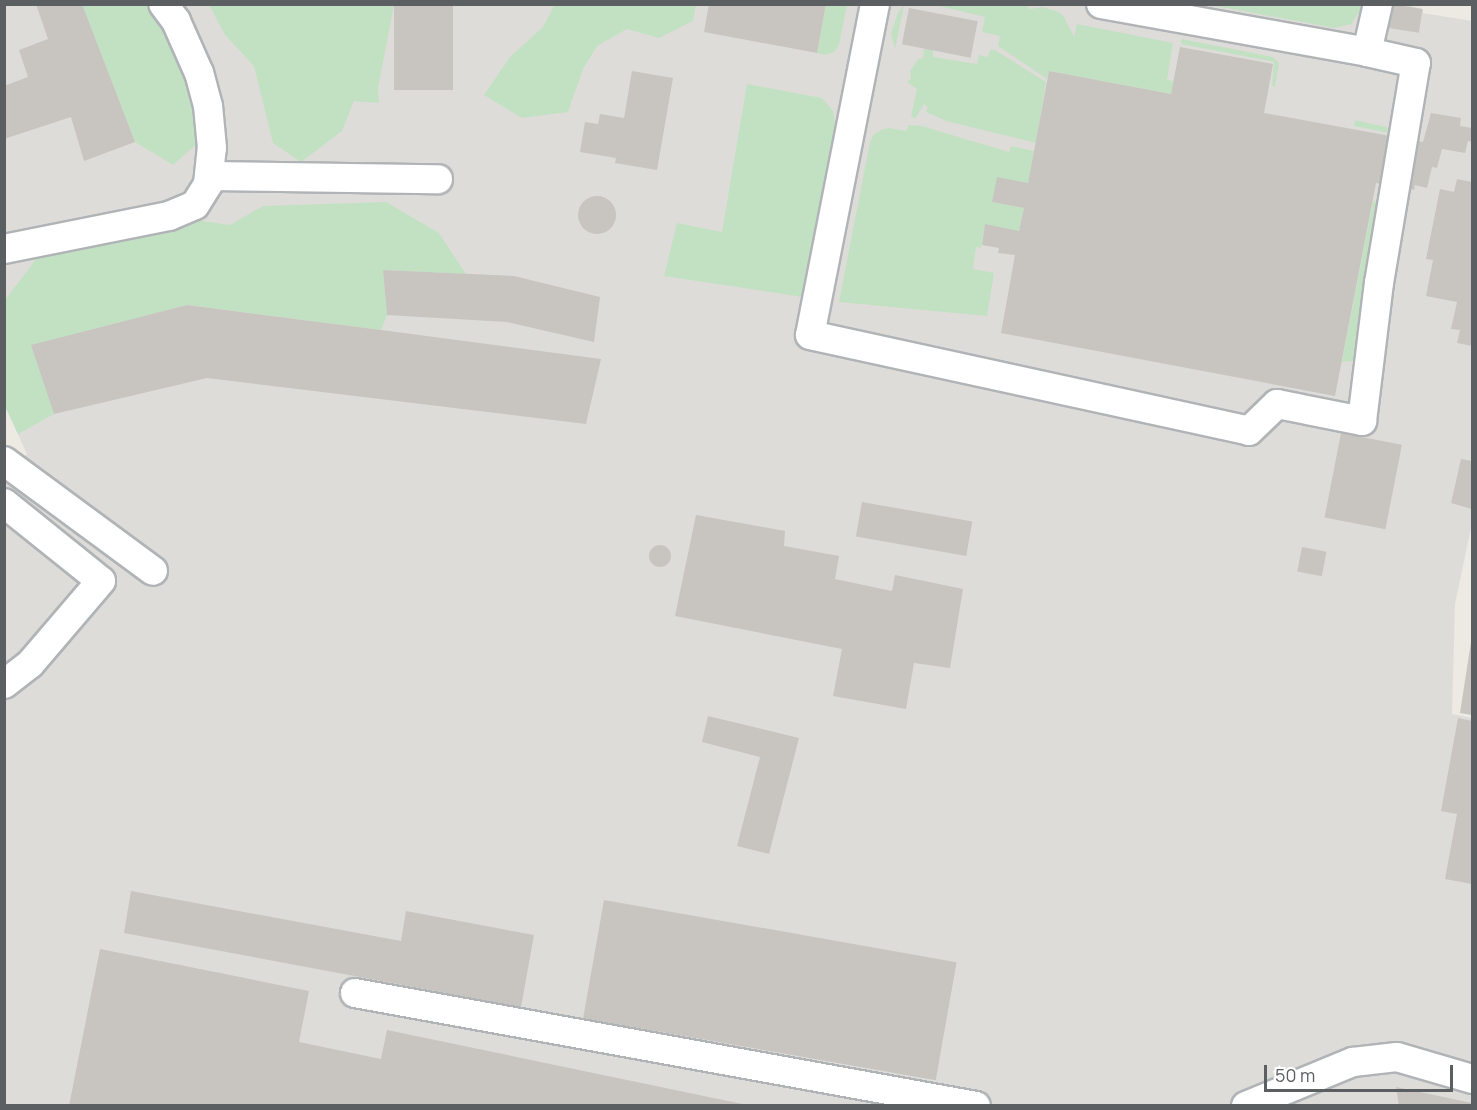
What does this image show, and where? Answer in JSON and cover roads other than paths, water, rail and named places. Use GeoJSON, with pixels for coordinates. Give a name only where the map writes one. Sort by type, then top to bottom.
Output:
{"type":"FeatureCollection","features":[{"type":"Feature","properties":{"kind":"lane"},"geometry":{"type":"LineString","coordinates":[[4,249],[169,216],[195,205],[208,184],[212,148],[208,106],[200,73],[176,21],[163,4]]}},
{"type":"Feature","properties":{"kind":"lane"},"geometry":{"type":"LineString","coordinates":[[875,4],[810,336],[1249,431],[1277,404],[1362,421],[1379,283],[1416,63],[1101,4]]}},
{"type":"Feature","properties":{"kind":"lane"},"geometry":{"type":"LineString","coordinates":[[1367,52],[1378,4]]}},
{"type":"Feature","properties":{"kind":"lane"},"geometry":{"type":"LineString","coordinates":[[209,176],[438,179]]}},
{"type":"Feature","properties":{"kind":"lane"},"geometry":{"type":"LineString","coordinates":[[4,461],[153,571]]}},
{"type":"Feature","properties":{"kind":"lane"},"geometry":{"type":"LineString","coordinates":[[4,503],[101,581],[30,664],[4,684]]}},
{"type":"Feature","properties":{"kind":"lane"},"geometry":{"type":"LineString","coordinates":[[355,993],[976,1106]]}},
{"type":"Feature","properties":{"kind":"lane"},"geometry":{"type":"LineString","coordinates":[[1246,1106],[1353,1062],[1364,1060],[1398,1057],[1473,1079]]}}]}
